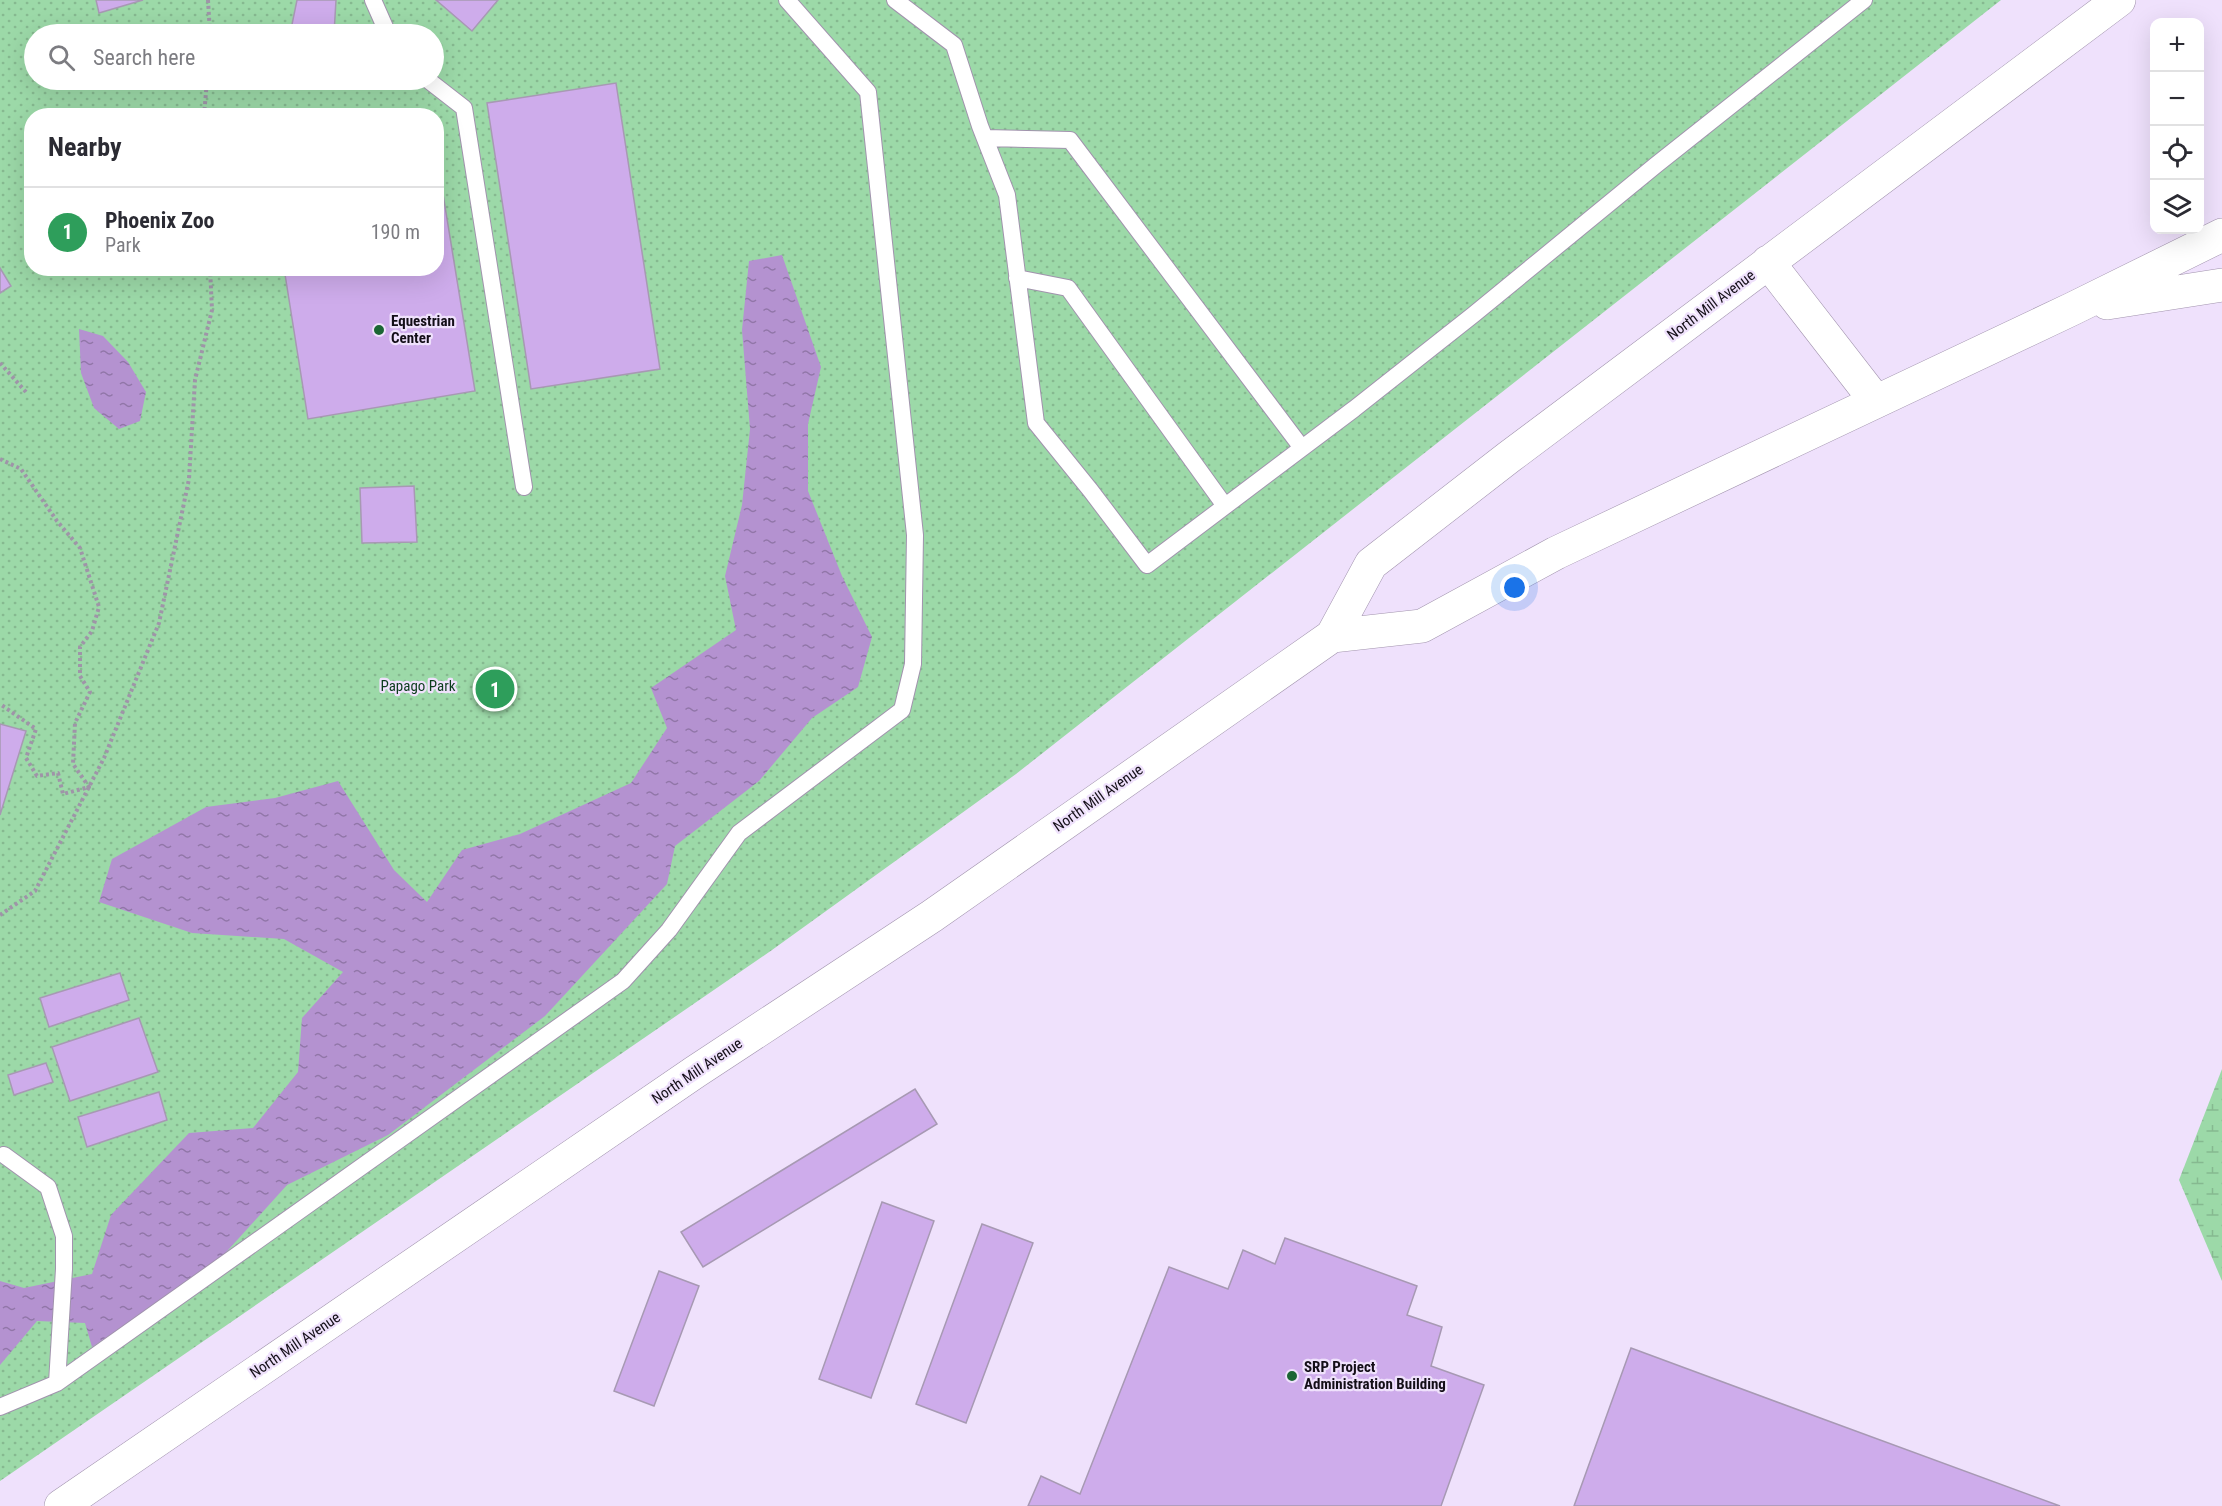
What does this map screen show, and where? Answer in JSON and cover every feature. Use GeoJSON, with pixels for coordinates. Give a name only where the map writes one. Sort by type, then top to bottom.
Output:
{"type":"FeatureCollection","features":[{"type":"Feature","properties":{"kind":"main road","name":"North Mill Avenue"},"geometry":{"type":"LineString","coordinates":[[61,1506],[685,1079],[932,916],[1332,636],[1371,564],[1768,262],[2119,0]]}},
{"type":"Feature","properties":{"kind":"main road","name":"North Mill Avenue"},"geometry":{"type":"LineString","coordinates":[[1332,636],[1422,626],[1556,553],[1875,400],[2072,309],[2222,235]]}},
{"type":"Feature","properties":{"kind":"main road"},"geometry":{"type":"LineString","coordinates":[[1768,262],[1875,400]]}},
{"type":"Feature","properties":{"kind":"main road"},"geometry":{"type":"LineString","coordinates":[[2072,309],[2222,285]]}},
{"type":"Feature","properties":{"kind":"lane"},"geometry":{"type":"LineString","coordinates":[[373,0],[384,24]]}},
{"type":"Feature","properties":{"kind":"lane"},"geometry":{"type":"LineString","coordinates":[[0,1407],[57,1383],[623,981],[669,930],[740,833],[902,710],[913,664],[915,535],[868,92],[787,0]]}},
{"type":"Feature","properties":{"kind":"lane"},"geometry":{"type":"LineString","coordinates":[[895,0],[954,45],[1007,195],[1036,423],[1147,565],[1473,315],[1656,165],[1864,0]]}},
{"type":"Feature","properties":{"kind":"lane"},"geometry":{"type":"LineString","coordinates":[[441,90],[464,108],[524,487]]}},
{"type":"Feature","properties":{"kind":"lane"},"geometry":{"type":"LineString","coordinates":[[985,138],[1070,140],[1302,448]]}},
{"type":"Feature","properties":{"kind":"lane"},"geometry":{"type":"LineString","coordinates":[[1017,278],[1068,288],[1225,506]]}},
{"type":"Feature","properties":{"kind":"lane"},"geometry":{"type":"LineString","coordinates":[[4,1155],[48,1187],[64,1236],[57,1383]]}},
{"type":"Feature","properties":{"kind":"path"},"geometry":{"type":"LineString","coordinates":[[208,0],[209,24]]}},
{"type":"Feature","properties":{"kind":"path"},"geometry":{"type":"LineString","coordinates":[[205,108],[206,90]]}},
{"type":"Feature","properties":{"kind":"path"},"geometry":{"type":"LineString","coordinates":[[0,915],[34,891],[104,758],[159,623],[189,479],[195,380],[212,310],[210,276]]}},
{"type":"Feature","properties":{"kind":"path"},"geometry":{"type":"LineString","coordinates":[[0,363],[26,392]]}},
{"type":"Feature","properties":{"kind":"path"},"geometry":{"type":"LineString","coordinates":[[0,459],[21,470],[57,521],[80,548],[99,607],[92,631],[80,647],[80,676],[90,692],[75,723],[73,764],[89,787]]}},
{"type":"Feature","properties":{"kind":"path"},"geometry":{"type":"LineString","coordinates":[[0,704],[36,729],[26,758],[37,776],[58,773],[63,794],[89,787]]}},
{"type":"Feature","properties":{"kind":"green space","name":"Papago Park"},"geometry":{"type":"Polygon","coordinates":[[[0,0],[2001,0],[1016,774],[772,950],[0,1481],[0,0]]]}},
{"type":"Feature","properties":{"kind":"green space"},"geometry":{"type":"Polygon","coordinates":[[[2222,1069],[2222,1281],[2179,1180],[2222,1069]]]}},
{"type":"Feature","properties":{"kind":"water"},"geometry":{"type":"Polygon","coordinates":[[[782,255],[821,367],[808,424],[808,491],[842,576],[872,637],[858,687],[812,718],[759,781],[675,846],[667,884],[545,1016],[388,1135],[287,1185],[209,1271],[92,1347],[85,1323],[37,1321],[0,1365],[0,1281],[24,1288],[92,1274],[111,1215],[189,1133],[253,1128],[298,1072],[302,1018],[343,972],[284,939],[192,933],[99,902],[112,859],[206,807],[275,798],[338,781],[394,870],[427,902],[462,850],[520,834],[631,783],[667,728],[651,688],[736,630],[725,576],[742,505],[750,429],[742,330],[749,261],[782,255]]]}},
{"type":"Feature","properties":{"kind":"water"},"geometry":{"type":"Polygon","coordinates":[[[79,329],[103,336],[128,362],[146,392],[140,421],[119,429],[94,408],[81,373],[79,329]]]}},
{"type":"Feature","properties":{"kind":"building"},"geometry":{"type":"Polygon","coordinates":[[[96,0],[143,0],[99,13],[96,0]]]}},
{"type":"Feature","properties":{"kind":"building"},"geometry":{"type":"Polygon","coordinates":[[[297,0],[336,0],[335,24],[292,24],[297,0]]]}},
{"type":"Feature","properties":{"kind":"building"},"geometry":{"type":"Polygon","coordinates":[[[436,0],[498,0],[472,31],[436,0]]]}},
{"type":"Feature","properties":{"kind":"building"},"geometry":{"type":"Polygon","coordinates":[[[616,83],[660,369],[531,389],[487,103],[616,83]]]}},
{"type":"Feature","properties":{"kind":"building","name":"Equestrian Center"},"geometry":{"type":"Polygon","coordinates":[[[444,200],[475,391],[308,419],[285,276],[444,276],[444,200]]]}},
{"type":"Feature","properties":{"kind":"building"},"geometry":{"type":"Polygon","coordinates":[[[0,268],[11,286],[0,293],[0,268]]]}},
{"type":"Feature","properties":{"kind":"building"},"geometry":{"type":"Polygon","coordinates":[[[414,486],[417,542],[362,543],[360,488],[414,486]]]}},
{"type":"Feature","properties":{"kind":"building"},"geometry":{"type":"Polygon","coordinates":[[[0,724],[26,731],[0,815],[0,724]]]}},
{"type":"Feature","properties":{"kind":"building"},"geometry":{"type":"Polygon","coordinates":[[[120,973],[129,1000],[49,1027],[40,998],[120,973]]]}},
{"type":"Feature","properties":{"kind":"building"},"geometry":{"type":"Polygon","coordinates":[[[139,1018],[158,1072],[70,1101],[52,1047],[139,1018]]]}},
{"type":"Feature","properties":{"kind":"building"},"geometry":{"type":"Polygon","coordinates":[[[46,1063],[53,1082],[14,1095],[8,1075],[46,1063]]]}},
{"type":"Feature","properties":{"kind":"building"},"geometry":{"type":"Polygon","coordinates":[[[915,1089],[937,1124],[703,1267],[681,1232],[915,1089]]]}},
{"type":"Feature","properties":{"kind":"building"},"geometry":{"type":"Polygon","coordinates":[[[159,1092],[167,1120],[87,1147],[78,1117],[159,1092]]]}},
{"type":"Feature","properties":{"kind":"building"},"geometry":{"type":"Polygon","coordinates":[[[882,1202],[934,1221],[871,1398],[819,1379],[882,1202]]]}},
{"type":"Feature","properties":{"kind":"building"},"geometry":{"type":"Polygon","coordinates":[[[982,1224],[1033,1243],[966,1423],[916,1404],[982,1224]]]}},
{"type":"Feature","properties":{"kind":"building","name":"SRP Project Administration Building"},"geometry":{"type":"Polygon","coordinates":[[[1285,1238],[1417,1286],[1407,1315],[1442,1327],[1431,1366],[1484,1385],[1441,1506],[1028,1506],[1041,1476],[1080,1494],[1169,1267],[1228,1289],[1243,1250],[1275,1264],[1285,1238]]]}},
{"type":"Feature","properties":{"kind":"building"},"geometry":{"type":"Polygon","coordinates":[[[659,1271],[699,1286],[654,1406],[614,1391],[659,1271]]]}},
{"type":"Feature","properties":{"kind":"building"},"geometry":{"type":"Polygon","coordinates":[[[1631,1348],[1823,1419],[2060,1506],[1574,1506],[1631,1348]]]}},
{"type":"Feature","properties":{"kind":"place","name":"Equestrian Center"},"geometry":{"type":"Point","coordinates":[379,330]}},
{"type":"Feature","properties":{"kind":"place","name":"Phoenix Zoo"},"geometry":{"type":"Point","coordinates":[495,689]}},
{"type":"Feature","properties":{"kind":"place","name":"SRP Project Administration Building"},"geometry":{"type":"Point","coordinates":[1292,1376]}}]}
